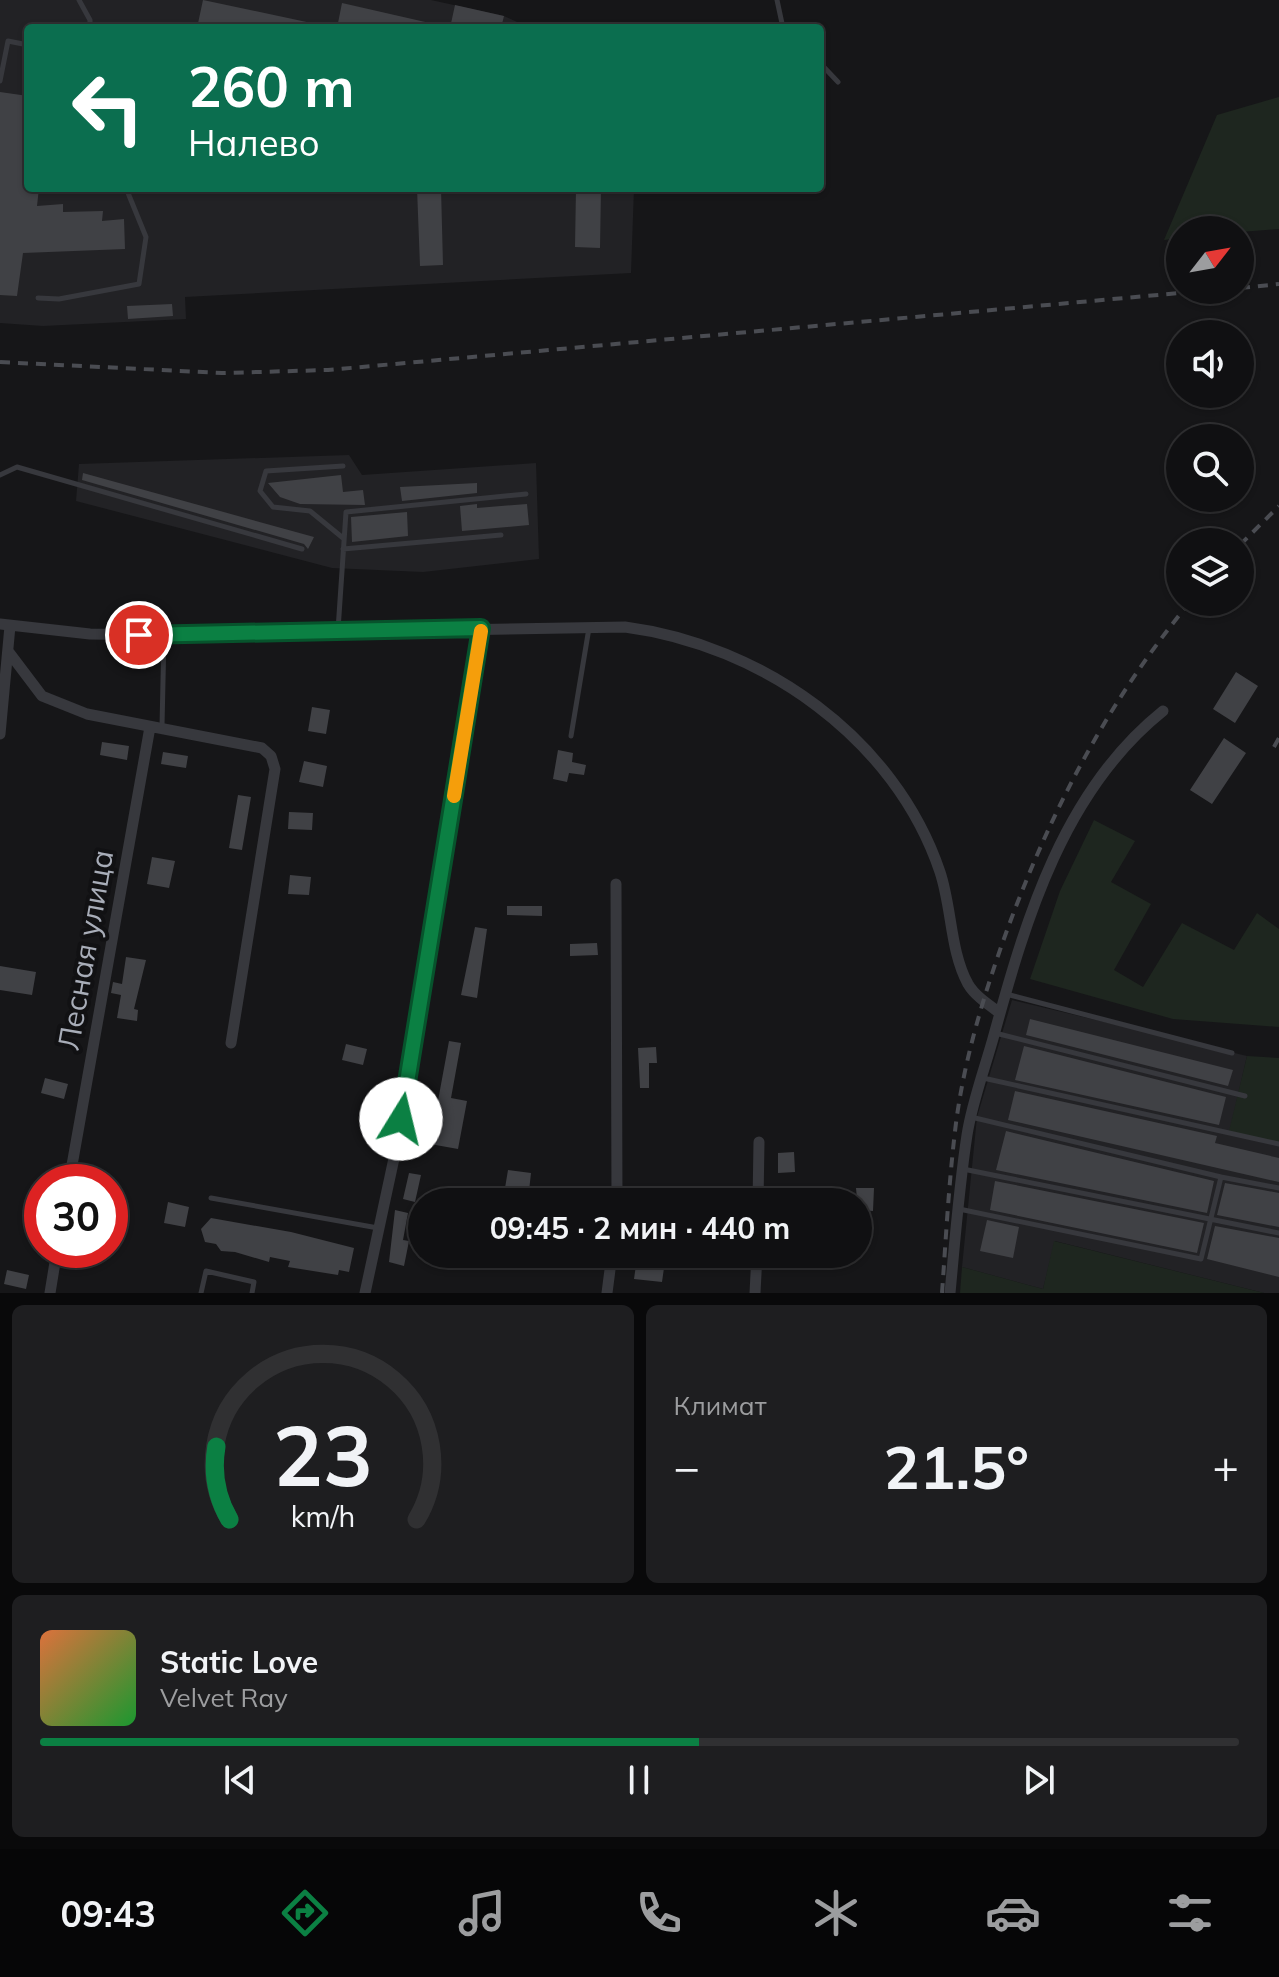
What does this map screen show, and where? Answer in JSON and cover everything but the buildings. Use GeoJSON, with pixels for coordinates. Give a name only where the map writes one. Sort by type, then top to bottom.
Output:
{"type":"FeatureCollection","features":[{"type":"Feature","properties":{"kind":"street"},"geometry":{"type":"LineString","coordinates":[[0,734],[8,651],[5,625],[90,634],[164,635],[589,627],[663,632],[703,645],[783,683],[831,716],[870,753],[904,792],[925,832],[941,875],[969,986],[1000,1013]]}},
{"type":"Feature","properties":{"kind":"street"},"geometry":{"type":"LineString","coordinates":[[365,1293],[396,1149],[481,628]]}},
{"type":"Feature","properties":{"kind":"street"},"geometry":{"type":"LineString","coordinates":[[8,651],[42,696],[87,714],[262,748],[271,756],[275,769],[231,1043]]}},
{"type":"Feature","properties":{"kind":"street"},"geometry":{"type":"LineString","coordinates":[[950,1293],[971,1117],[1005,994],[1040,890],[1066,831],[1122,749],[1163,711]]}},
{"type":"Feature","properties":{"kind":"street","name":"Лесная улица"},"geometry":{"type":"LineString","coordinates":[[72,1164],[156,728]]}},
{"type":"Feature","properties":{"kind":"street"},"geometry":{"type":"LineString","coordinates":[[616,884],[617,1188]]}},
{"type":"Feature","properties":{"kind":"street"},"geometry":{"type":"LineString","coordinates":[[758,1188],[759,1142]]}},
{"type":"Feature","properties":{"kind":"street"},"geometry":{"type":"LineString","coordinates":[[50,1293],[54,1268]]}},
{"type":"Feature","properties":{"kind":"street"},"geometry":{"type":"LineString","coordinates":[[607,1293],[610,1268]]}},
{"type":"Feature","properties":{"kind":"street"},"geometry":{"type":"LineString","coordinates":[[755,1293],[756,1268]]}},
{"type":"Feature","properties":{"kind":"lane"},"geometry":{"type":"LineString","coordinates":[[79,0],[90,24]]}},
{"type":"Feature","properties":{"kind":"lane"},"geometry":{"type":"LineString","coordinates":[[777,0],[782,24]]}},
{"type":"Feature","properties":{"kind":"lane"},"geometry":{"type":"LineString","coordinates":[[0,81],[8,41],[24,44]]}},
{"type":"Feature","properties":{"kind":"lane"},"geometry":{"type":"LineString","coordinates":[[824,67],[838,82]]}},
{"type":"Feature","properties":{"kind":"lane"},"geometry":{"type":"LineString","coordinates":[[38,298],[59,299],[139,284],[146,237],[128,192]]}},
{"type":"Feature","properties":{"kind":"lane"},"geometry":{"type":"LineString","coordinates":[[343,466],[266,471],[260,491],[273,507],[310,511],[344,538]]}},
{"type":"Feature","properties":{"kind":"lane"},"geometry":{"type":"LineString","coordinates":[[0,475],[17,467],[302,549]]}},
{"type":"Feature","properties":{"kind":"lane"},"geometry":{"type":"LineString","coordinates":[[338,631],[346,512],[526,494]]}},
{"type":"Feature","properties":{"kind":"lane"},"geometry":{"type":"LineString","coordinates":[[343,549],[501,535]]}},
{"type":"Feature","properties":{"kind":"lane"},"geometry":{"type":"LineString","coordinates":[[571,736],[589,627]]}},
{"type":"Feature","properties":{"kind":"lane"},"geometry":{"type":"LineString","coordinates":[[156,728],[164,635]]}},
{"type":"Feature","properties":{"kind":"lane"},"geometry":{"type":"LineString","coordinates":[[1005,994],[1232,1053]]}},
{"type":"Feature","properties":{"kind":"lane"},"geometry":{"type":"LineString","coordinates":[[994,1033],[1245,1096]]}},
{"type":"Feature","properties":{"kind":"lane"},"geometry":{"type":"LineString","coordinates":[[982,1078],[1279,1144]]}},
{"type":"Feature","properties":{"kind":"lane"},"geometry":{"type":"LineString","coordinates":[[971,1117],[1279,1188]]}},
{"type":"Feature","properties":{"kind":"lane"},"geometry":{"type":"LineString","coordinates":[[963,1169],[1279,1233]]}},
{"type":"Feature","properties":{"kind":"lane"},"geometry":{"type":"LineString","coordinates":[[958,1209],[1201,1259],[1221,1177]]}},
{"type":"Feature","properties":{"kind":"lane"},"geometry":{"type":"LineString","coordinates":[[211,1198],[379,1229]]}},
{"type":"Feature","properties":{"kind":"lane"},"geometry":{"type":"LineString","coordinates":[[201,1293],[206,1271],[254,1282],[252,1293]]}},
{"type":"Feature","properties":{"kind":"shaded area"},"geometry":{"type":"Polygon","coordinates":[[[0,0],[431,0],[504,16],[521,24],[24,24],[24,192],[634,192],[631,273],[185,297],[186,319],[43,326],[0,323],[0,0]]]}},
{"type":"Feature","properties":{"kind":"shaded area"},"geometry":{"type":"Polygon","coordinates":[[[1279,97],[1279,229],[1254,231],[1254,216],[1174,216],[1217,115],[1279,97]]]}},
{"type":"Feature","properties":{"kind":"shaded area"},"geometry":{"type":"Polygon","coordinates":[[[349,455],[362,475],[536,463],[539,559],[423,572],[332,568],[76,501],[79,464],[349,455]]]}},
{"type":"Feature","properties":{"kind":"shaded area"},"geometry":{"type":"Polygon","coordinates":[[[1094,820],[1135,841],[1111,882],[1151,904],[1114,970],[1143,987],[1182,923],[1234,950],[1257,913],[1279,929],[1279,1027],[1173,1019],[1030,979],[1060,891],[1094,820]]]}},
{"type":"Feature","properties":{"kind":"shaded area"},"geometry":{"type":"Polygon","coordinates":[[[1012,1000],[1247,1056],[1230,1130],[1279,1143],[1279,1293],[1264,1293],[1055,1241],[1043,1289],[962,1267],[977,1117],[1012,1000]]]}},
{"type":"Feature","properties":{"kind":"shaded area"},"geometry":{"type":"Polygon","coordinates":[[[1247,1056],[1279,1058],[1279,1143],[1229,1131],[1247,1056]]]}},
{"type":"Feature","properties":{"kind":"shaded area"},"geometry":{"type":"Polygon","coordinates":[[[1054,1241],[1264,1293],[960,1293],[962,1267],[1043,1289],[1054,1241]]]}},
{"type":"Feature","properties":{"kind":"railway"},"geometry":{"type":"LineString","coordinates":[[1254,287],[1279,284]]}},
{"type":"Feature","properties":{"kind":"railway"},"geometry":{"type":"LineString","coordinates":[[0,362],[222,373],[328,370],[1166,294]]}},
{"type":"Feature","properties":{"kind":"railway"},"geometry":{"type":"LineString","coordinates":[[1254,531],[1279,506]]}},
{"type":"Feature","properties":{"kind":"railway"},"geometry":{"type":"LineString","coordinates":[[942,1293],[959,1100],[974,1034],[1001,947],[1037,854],[1080,766],[1131,682],[1179,616]]}},
{"type":"Feature","properties":{"kind":"railway"},"geometry":{"type":"LineString","coordinates":[[1274,747],[1279,738]]}},
{"type":"Feature","properties":{"kind":"slow traffic"},"geometry":{"type":"LineString","coordinates":[[454,796],[481,631]]}},
{"type":"Feature","properties":{"kind":"route"},"geometry":{"type":"LineString","coordinates":[[139,635],[481,628],[401,1119]]}}]}
